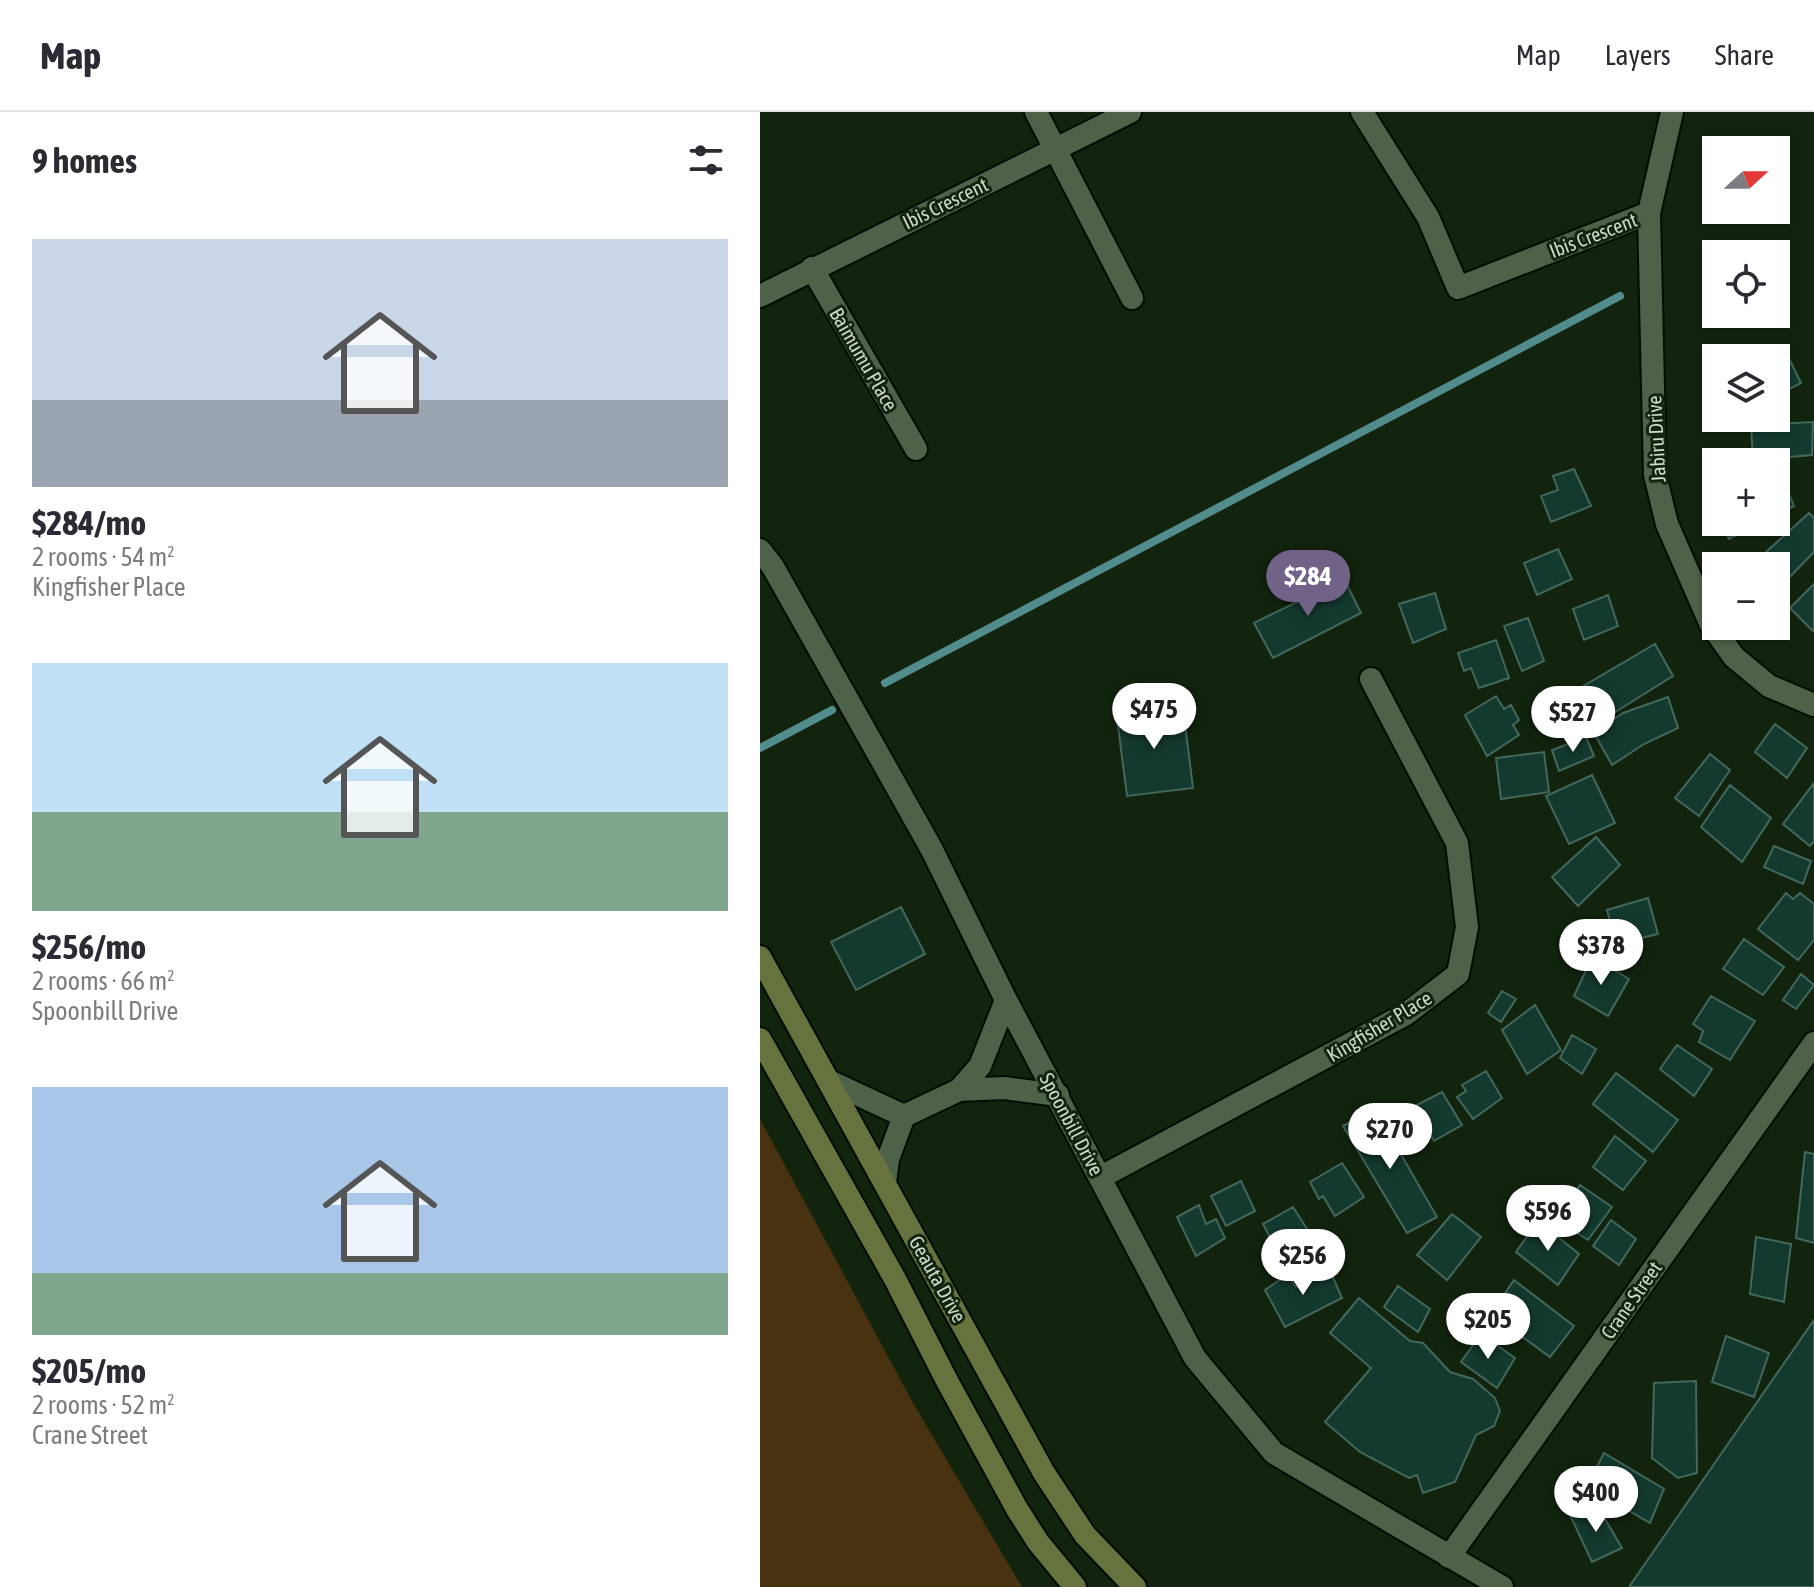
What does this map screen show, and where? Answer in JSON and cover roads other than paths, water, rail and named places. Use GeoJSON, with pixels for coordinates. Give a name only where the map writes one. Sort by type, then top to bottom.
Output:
{"type":"FeatureCollection","features":[{"type":"Feature","properties":{"kind":"main road","name":"Geauta Drive"},"geometry":{"type":"LineString","coordinates":[[760,957],[1066,1509],[1102,1555],[1135,1587]]}},
{"type":"Feature","properties":{"kind":"main road","name":"Geauta Drive"},"geometry":{"type":"LineString","coordinates":[[760,1039],[895,1279],[1017,1509],[1038,1542],[1075,1587]]}},
{"type":"Feature","properties":{"kind":"street"},"geometry":{"type":"LineString","coordinates":[[1036,112],[1132,298]]}},
{"type":"Feature","properties":{"kind":"street","name":"Ibis Crescent"},"geometry":{"type":"LineString","coordinates":[[760,296],[1130,112]]}},
{"type":"Feature","properties":{"kind":"street","name":"Ibis Crescent"},"geometry":{"type":"LineString","coordinates":[[1362,112],[1428,217],[1458,288],[1649,213]]}},
{"type":"Feature","properties":{"kind":"street","name":"Jabiru Drive"},"geometry":{"type":"LineString","coordinates":[[1672,112],[1649,213],[1655,475],[1667,524],[1711,625],[1734,657],[1769,686],[1814,705]]}},
{"type":"Feature","properties":{"kind":"street","name":"Baimumu Place"},"geometry":{"type":"LineString","coordinates":[[812,268],[916,449]]}},
{"type":"Feature","properties":{"kind":"street","name":"Spoonbill Drive"},"geometry":{"type":"LineString","coordinates":[[760,550],[811,633],[916,821],[1006,1000],[1195,1358],[1274,1453],[1502,1587]]}},
{"type":"Feature","properties":{"kind":"street","name":"Kingfisher Place"},"geometry":{"type":"LineString","coordinates":[[1101,1177],[1406,1014],[1458,974],[1467,927],[1457,843],[1371,679]]}},
{"type":"Feature","properties":{"kind":"street"},"geometry":{"type":"LineString","coordinates":[[959,1090],[980,1066],[1006,1000]]}},
{"type":"Feature","properties":{"kind":"street","name":"Crane Street"},"geometry":{"type":"LineString","coordinates":[[1449,1557],[1814,1043]]}},
{"type":"Feature","properties":{"kind":"street"},"geometry":{"type":"LineString","coordinates":[[829,1081],[904,1116]]}},
{"type":"Feature","properties":{"kind":"street"},"geometry":{"type":"LineString","coordinates":[[885,1183],[888,1159],[904,1116],[959,1090],[1004,1088],[1058,1095]]}},
{"type":"Feature","properties":{"kind":"waterway"},"geometry":{"type":"LineString","coordinates":[[885,683],[1620,296]]}},
{"type":"Feature","properties":{"kind":"waterway"},"geometry":{"type":"LineString","coordinates":[[760,748],[832,710]]}}]}
